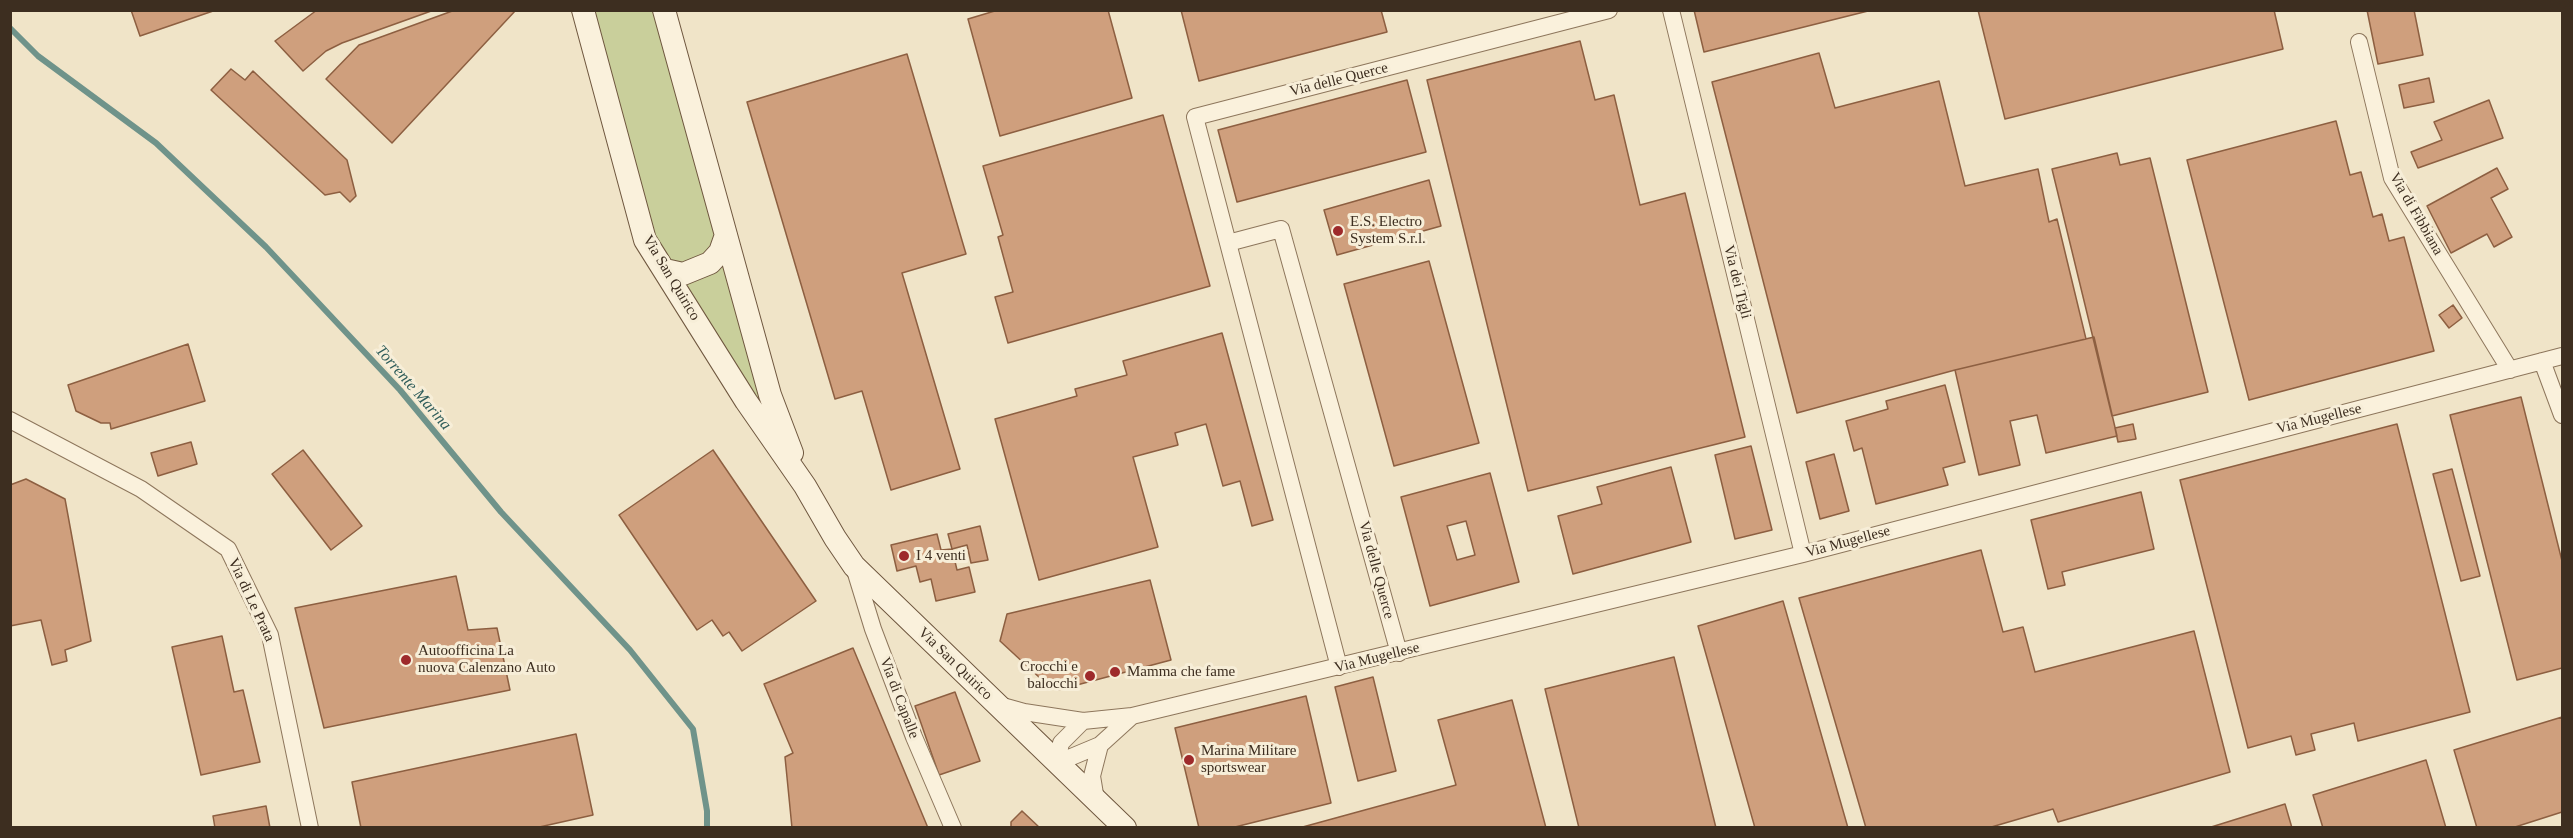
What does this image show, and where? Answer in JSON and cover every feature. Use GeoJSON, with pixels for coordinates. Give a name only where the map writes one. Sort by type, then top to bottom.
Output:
{"type":"FeatureCollection","features":[{"type":"Feature","properties":{"kind":"street","name":"Via San Quirico"},"geometry":{"type":"LineString","coordinates":[[582,10],[645,240],[746,401],[805,486],[854,566],[1125,828]]}},
{"type":"Feature","properties":{"kind":"street","name":"Via San Quirico"},"geometry":{"type":"LineString","coordinates":[[664,10],[770,395],[805,486]]}},
{"type":"Feature","properties":{"kind":"street","name":"Via delle Querce"},"geometry":{"type":"LineString","coordinates":[[1340,667],[1195,117],[1609,10]]}},
{"type":"Feature","properties":{"kind":"street","name":"Via dei Tigli"},"geometry":{"type":"LineString","coordinates":[[1671,10],[1803,554]]}},
{"type":"Feature","properties":{"kind":"street","name":"Via di Fibbiana"},"geometry":{"type":"LineString","coordinates":[[2359,42],[2392,178],[2510,370]]}},
{"type":"Feature","properties":{"kind":"street","name":"Via delle Querce"},"geometry":{"type":"LineString","coordinates":[[1228,243],[1281,229],[1399,653]]}},
{"type":"Feature","properties":{"kind":"street"},"geometry":{"type":"LineString","coordinates":[[664,270],[683,274],[703,267],[720,252],[726,235]]}},
{"type":"Feature","properties":{"kind":"street","name":"Via Mugellese"},"geometry":{"type":"LineString","coordinates":[[995,703],[1024,712],[1083,721],[1132,716],[1803,554],[2562,356]]}},
{"type":"Feature","properties":{"kind":"street"},"geometry":{"type":"LineString","coordinates":[[2542,362],[2562,416]]}},
{"type":"Feature","properties":{"kind":"street","name":"Via di Le Prata"},"geometry":{"type":"LineString","coordinates":[[10,420],[141,489],[228,549],[270,635],[310,828]]}},
{"type":"Feature","properties":{"kind":"street","name":"Via di Capalle"},"geometry":{"type":"LineString","coordinates":[[854,566],[865,608],[881,651],[953,828]]}},
{"type":"Feature","properties":{"kind":"street","name":"Via Mugellese"},"geometry":{"type":"LineString","coordinates":[[1058,763],[1100,745],[1132,716]]}},
{"type":"Feature","properties":{"kind":"street"},"geometry":{"type":"LineString","coordinates":[[1058,763],[1062,743],[1083,721]]}},
{"type":"Feature","properties":{"kind":"street"},"geometry":{"type":"LineString","coordinates":[[1096,800],[1092,776],[1100,745]]}},
{"type":"Feature","properties":{"kind":"green space"},"geometry":{"type":"Polygon","coordinates":[[[591,11],[657,11],[716,228],[711,249],[694,263],[673,262],[656,248],[591,11]]]}},
{"type":"Feature","properties":{"kind":"green space"},"geometry":{"type":"Polygon","coordinates":[[[725,260],[760,396],[757,399],[678,280],[725,260]]]}},
{"type":"Feature","properties":{"kind":"building"},"geometry":{"type":"Polygon","coordinates":[[[131,10],[216,10],[140,36],[131,10]]]}},
{"type":"Feature","properties":{"kind":"building"},"geometry":{"type":"Polygon","coordinates":[[[317,10],[434,10],[342,43],[326,51],[303,71],[275,41],[317,10]]]}},
{"type":"Feature","properties":{"kind":"building"},"geometry":{"type":"Polygon","coordinates":[[[455,10],[516,10],[392,143],[326,79],[359,45],[455,10]]]}},
{"type":"Feature","properties":{"kind":"building"},"geometry":{"type":"Polygon","coordinates":[[[998,10],[1108,10],[1132,98],[1000,136],[968,19],[998,10]]]}},
{"type":"Feature","properties":{"kind":"building"},"geometry":{"type":"Polygon","coordinates":[[[1181,10],[1381,10],[1387,32],[1199,81],[1181,10]]]}},
{"type":"Feature","properties":{"kind":"building"},"geometry":{"type":"Polygon","coordinates":[[[1694,10],[1872,10],[1704,52],[1694,10]]]}},
{"type":"Feature","properties":{"kind":"building"},"geometry":{"type":"Polygon","coordinates":[[[1978,10],[2274,10],[2283,49],[2005,119],[1978,10]]]}},
{"type":"Feature","properties":{"kind":"building"},"geometry":{"type":"Polygon","coordinates":[[[2367,10],[2414,10],[2423,55],[2378,64],[2367,10]]]}},
{"type":"Feature","properties":{"kind":"building"},"geometry":{"type":"Polygon","coordinates":[[[1580,41],[1595,100],[1614,95],[1640,205],[1685,193],[1745,437],[1528,491],[1427,80],[1580,41]]]}},
{"type":"Feature","properties":{"kind":"building"},"geometry":{"type":"Polygon","coordinates":[[[1819,53],[1835,108],[1939,81],[1965,186],[2038,169],[2049,222],[2057,219],[2086,339],[1955,370],[1797,413],[1712,82],[1819,53]]]}},
{"type":"Feature","properties":{"kind":"building"},"geometry":{"type":"Polygon","coordinates":[[[907,54],[966,254],[902,273],[960,469],[891,490],[862,391],[835,399],[747,102],[907,54]]]}},
{"type":"Feature","properties":{"kind":"building"},"geometry":{"type":"Polygon","coordinates":[[[231,69],[245,80],[253,71],[347,160],[356,196],[350,202],[340,192],[325,195],[211,90],[231,69]]]}},
{"type":"Feature","properties":{"kind":"building"},"geometry":{"type":"Polygon","coordinates":[[[2429,78],[2434,102],[2404,108],[2399,85],[2429,78]]]}},
{"type":"Feature","properties":{"kind":"building"},"geometry":{"type":"Polygon","coordinates":[[[1407,80],[1426,152],[1237,202],[1218,130],[1407,80]]]}},
{"type":"Feature","properties":{"kind":"building"},"geometry":{"type":"Polygon","coordinates":[[[2489,100],[2503,138],[2418,168],[2411,152],[2442,140],[2434,122],[2489,100]]]}},
{"type":"Feature","properties":{"kind":"building"},"geometry":{"type":"Polygon","coordinates":[[[1163,115],[1210,286],[1008,343],[995,297],[1013,292],[998,237],[1003,235],[983,166],[1163,115]]]}},
{"type":"Feature","properties":{"kind":"building"},"geometry":{"type":"Polygon","coordinates":[[[2336,121],[2350,175],[2361,172],[2373,217],[2382,214],[2389,241],[2404,237],[2434,351],[2249,400],[2187,160],[2336,121]]]}},
{"type":"Feature","properties":{"kind":"building"},"geometry":{"type":"Polygon","coordinates":[[[2117,153],[2120,165],[2150,158],[2208,392],[2112,416],[2052,169],[2117,153]]]}},
{"type":"Feature","properties":{"kind":"building"},"geometry":{"type":"Polygon","coordinates":[[[2497,168],[2508,189],[2491,198],[2512,237],[2494,247],[2487,234],[2451,253],[2427,206],[2497,168]]]}},
{"type":"Feature","properties":{"kind":"building"},"geometry":{"type":"Polygon","coordinates":[[[1429,180],[1441,226],[1337,255],[1324,210],[1429,180]]]}},
{"type":"Feature","properties":{"kind":"building"},"geometry":{"type":"Polygon","coordinates":[[[1429,261],[1479,443],[1394,466],[1344,284],[1429,261]]]}},
{"type":"Feature","properties":{"kind":"building"},"geometry":{"type":"Polygon","coordinates":[[[2453,305],[2462,318],[2449,328],[2439,315],[2453,305]]]}},
{"type":"Feature","properties":{"kind":"building"},"geometry":{"type":"Polygon","coordinates":[[[1222,333],[1273,520],[1252,526],[1240,481],[1223,486],[1206,424],[1175,433],[1178,445],[1133,457],[1158,547],[1039,580],[995,419],[1077,396],[1075,389],[1127,375],[1123,361],[1222,333]]]}},
{"type":"Feature","properties":{"kind":"building"},"geometry":{"type":"Polygon","coordinates":[[[2094,337],[2117,436],[2046,453],[2037,415],[2010,421],[2020,465],[1979,475],[1955,370],[2094,337]]]}},
{"type":"Feature","properties":{"kind":"building"},"geometry":{"type":"Polygon","coordinates":[[[188,344],[205,401],[111,429],[110,423],[101,423],[76,411],[68,385],[188,344]]]}},
{"type":"Feature","properties":{"kind":"building"},"geometry":{"type":"Polygon","coordinates":[[[1945,385],[1965,462],[1943,468],[1948,485],[1876,504],[1862,448],[1854,451],[1846,421],[1888,409],[1886,401],[1945,385]]]}},
{"type":"Feature","properties":{"kind":"building"},"geometry":{"type":"Polygon","coordinates":[[[2521,397],[2562,561],[2562,668],[2517,680],[2450,415],[2521,397]]]}},
{"type":"Feature","properties":{"kind":"building"},"geometry":{"type":"Polygon","coordinates":[[[2133,424],[2136,439],[2118,442],[2115,428],[2133,424]]]}},
{"type":"Feature","properties":{"kind":"building"},"geometry":{"type":"Polygon","coordinates":[[[2397,424],[2470,712],[2358,741],[2354,723],[2311,734],[2315,750],[2296,755],[2291,736],[2248,748],[2180,480],[2397,424]]]}},
{"type":"Feature","properties":{"kind":"building"},"geometry":{"type":"Polygon","coordinates":[[[191,442],[197,464],[158,476],[151,453],[191,442]]]}},
{"type":"Feature","properties":{"kind":"building"},"geometry":{"type":"Polygon","coordinates":[[[1751,446],[1772,530],[1735,539],[1715,455],[1751,446]]]}},
{"type":"Feature","properties":{"kind":"building"},"geometry":{"type":"Polygon","coordinates":[[[303,450],[362,526],[331,550],[272,474],[303,450]]]}},
{"type":"Feature","properties":{"kind":"building"},"geometry":{"type":"Polygon","coordinates":[[[713,450],[816,601],[742,651],[729,632],[723,636],[712,620],[697,630],[619,515],[713,450]]]}},
{"type":"Feature","properties":{"kind":"building"},"geometry":{"type":"Polygon","coordinates":[[[1834,454],[1849,511],[1820,519],[1806,462],[1834,454]]]}},
{"type":"Feature","properties":{"kind":"building"},"geometry":{"type":"Polygon","coordinates":[[[1671,467],[1691,542],[1573,574],[1558,516],[1602,504],[1597,487],[1671,467]]]}},
{"type":"Feature","properties":{"kind":"building"},"geometry":{"type":"Polygon","coordinates":[[[2452,469],[2480,576],[2461,581],[2433,474],[2452,469]]]}},
{"type":"Feature","properties":{"kind":"building"},"geometry":{"type":"Polygon","coordinates":[[[1490,473],[1519,582],[1430,606],[1401,497],[1490,473]],[[1466,521],[1447,526],[1457,560],[1475,555],[1466,521]]]}},
{"type":"Feature","properties":{"kind":"building"},"geometry":{"type":"Polygon","coordinates":[[[26,479],[65,499],[91,641],[65,650],[67,661],[52,665],[41,620],[10,626],[10,485],[26,479]]]}},
{"type":"Feature","properties":{"kind":"building"},"geometry":{"type":"Polygon","coordinates":[[[2141,492],[2154,549],[2062,572],[2065,585],[2048,589],[2031,520],[2141,492]]]}},
{"type":"Feature","properties":{"kind":"building"},"geometry":{"type":"Polygon","coordinates":[[[980,526],[988,560],[971,563],[967,545],[952,549],[948,534],[980,526]]]}},
{"type":"Feature","properties":{"kind":"building"},"geometry":{"type":"Polygon","coordinates":[[[937,534],[941,550],[952,549],[957,570],[969,567],[975,592],[936,601],[931,579],[920,582],[916,566],[897,571],[891,545],[937,534]]]}},
{"type":"Feature","properties":{"kind":"building"},"geometry":{"type":"Polygon","coordinates":[[[1981,550],[2003,632],[2023,627],[2035,672],[2194,631],[2230,772],[2058,822],[2053,809],[1988,828],[1866,828],[1799,598],[1981,550]]]}},
{"type":"Feature","properties":{"kind":"building","name":"Autoofficina La nuova Calenzano Auto"},"geometry":{"type":"Polygon","coordinates":[[[456,576],[468,630],[497,628],[510,690],[324,728],[295,608],[456,576]]]}},
{"type":"Feature","properties":{"kind":"building"},"geometry":{"type":"Polygon","coordinates":[[[1150,580],[1171,660],[1058,690],[1040,678],[1000,641],[1007,614],[1150,580]]]}},
{"type":"Feature","properties":{"kind":"building"},"geometry":{"type":"Polygon","coordinates":[[[1783,601],[1848,828],[1755,828],[1698,626],[1783,601]]]}},
{"type":"Feature","properties":{"kind":"building"},"geometry":{"type":"Polygon","coordinates":[[[222,636],[234,692],[243,690],[260,762],[201,775],[172,647],[222,636]]]}},
{"type":"Feature","properties":{"kind":"building"},"geometry":{"type":"Polygon","coordinates":[[[853,648],[928,828],[792,828],[785,757],[793,753],[764,684],[853,648]]]}},
{"type":"Feature","properties":{"kind":"building"},"geometry":{"type":"Polygon","coordinates":[[[1674,657],[1716,828],[1579,828],[1545,689],[1674,657]]]}},
{"type":"Feature","properties":{"kind":"building"},"geometry":{"type":"Polygon","coordinates":[[[1373,677],[1396,771],[1358,781],[1335,687],[1373,677]]]}},
{"type":"Feature","properties":{"kind":"building"},"geometry":{"type":"Polygon","coordinates":[[[955,692],[980,761],[939,775],[915,706],[955,692]]]}},
{"type":"Feature","properties":{"kind":"building"},"geometry":{"type":"Polygon","coordinates":[[[1306,696],[1331,803],[1231,828],[1199,828],[1175,728],[1306,696]]]}},
{"type":"Feature","properties":{"kind":"building"},"geometry":{"type":"Polygon","coordinates":[[[1512,700],[1546,828],[1299,828],[1456,785],[1438,720],[1512,700]]]}},
{"type":"Feature","properties":{"kind":"building"},"geometry":{"type":"Polygon","coordinates":[[[2562,717],[2562,812],[2512,828],[2477,828],[2454,750],[2562,717]]]}},
{"type":"Feature","properties":{"kind":"building"},"geometry":{"type":"Polygon","coordinates":[[[576,734],[593,815],[535,828],[361,828],[352,782],[576,734]]]}},
{"type":"Feature","properties":{"kind":"building"},"geometry":{"type":"Polygon","coordinates":[[[2426,760],[2446,828],[2323,828],[2313,795],[2426,760]]]}},
{"type":"Feature","properties":{"kind":"building"},"geometry":{"type":"Polygon","coordinates":[[[2285,804],[2292,828],[2208,828],[2285,804]]]}},
{"type":"Feature","properties":{"kind":"building"},"geometry":{"type":"Polygon","coordinates":[[[266,806],[270,828],[215,828],[213,816],[266,806]]]}},
{"type":"Feature","properties":{"kind":"building"},"geometry":{"type":"Polygon","coordinates":[[[1022,811],[1040,828],[1011,828],[1011,822],[1022,811]]]}},
{"type":"Feature","properties":{"kind":"waterway","name":"Torrente Marina"},"geometry":{"type":"LineString","coordinates":[[10,28],[38,56],[156,143],[266,247],[400,390],[501,512],[630,650],[693,729],[707,811],[707,828]]}},
{"type":"Feature","properties":{"kind":"place","name":"E.S. Electro System S.r.l."},"geometry":{"type":"Point","coordinates":[1338,231]}},
{"type":"Feature","properties":{"kind":"place","name":"I 4 venti"},"geometry":{"type":"Point","coordinates":[904,556]}},
{"type":"Feature","properties":{"kind":"place","name":"Autoofficina La nuova Calenzano Auto"},"geometry":{"type":"Point","coordinates":[406,660]}},
{"type":"Feature","properties":{"kind":"place","name":"Mamma che fame"},"geometry":{"type":"Point","coordinates":[1115,672]}},
{"type":"Feature","properties":{"kind":"place","name":"Crocchi e balocchi"},"geometry":{"type":"Point","coordinates":[1090,676]}},
{"type":"Feature","properties":{"kind":"place","name":"Marina Militare sportswear"},"geometry":{"type":"Point","coordinates":[1189,760]}}]}
